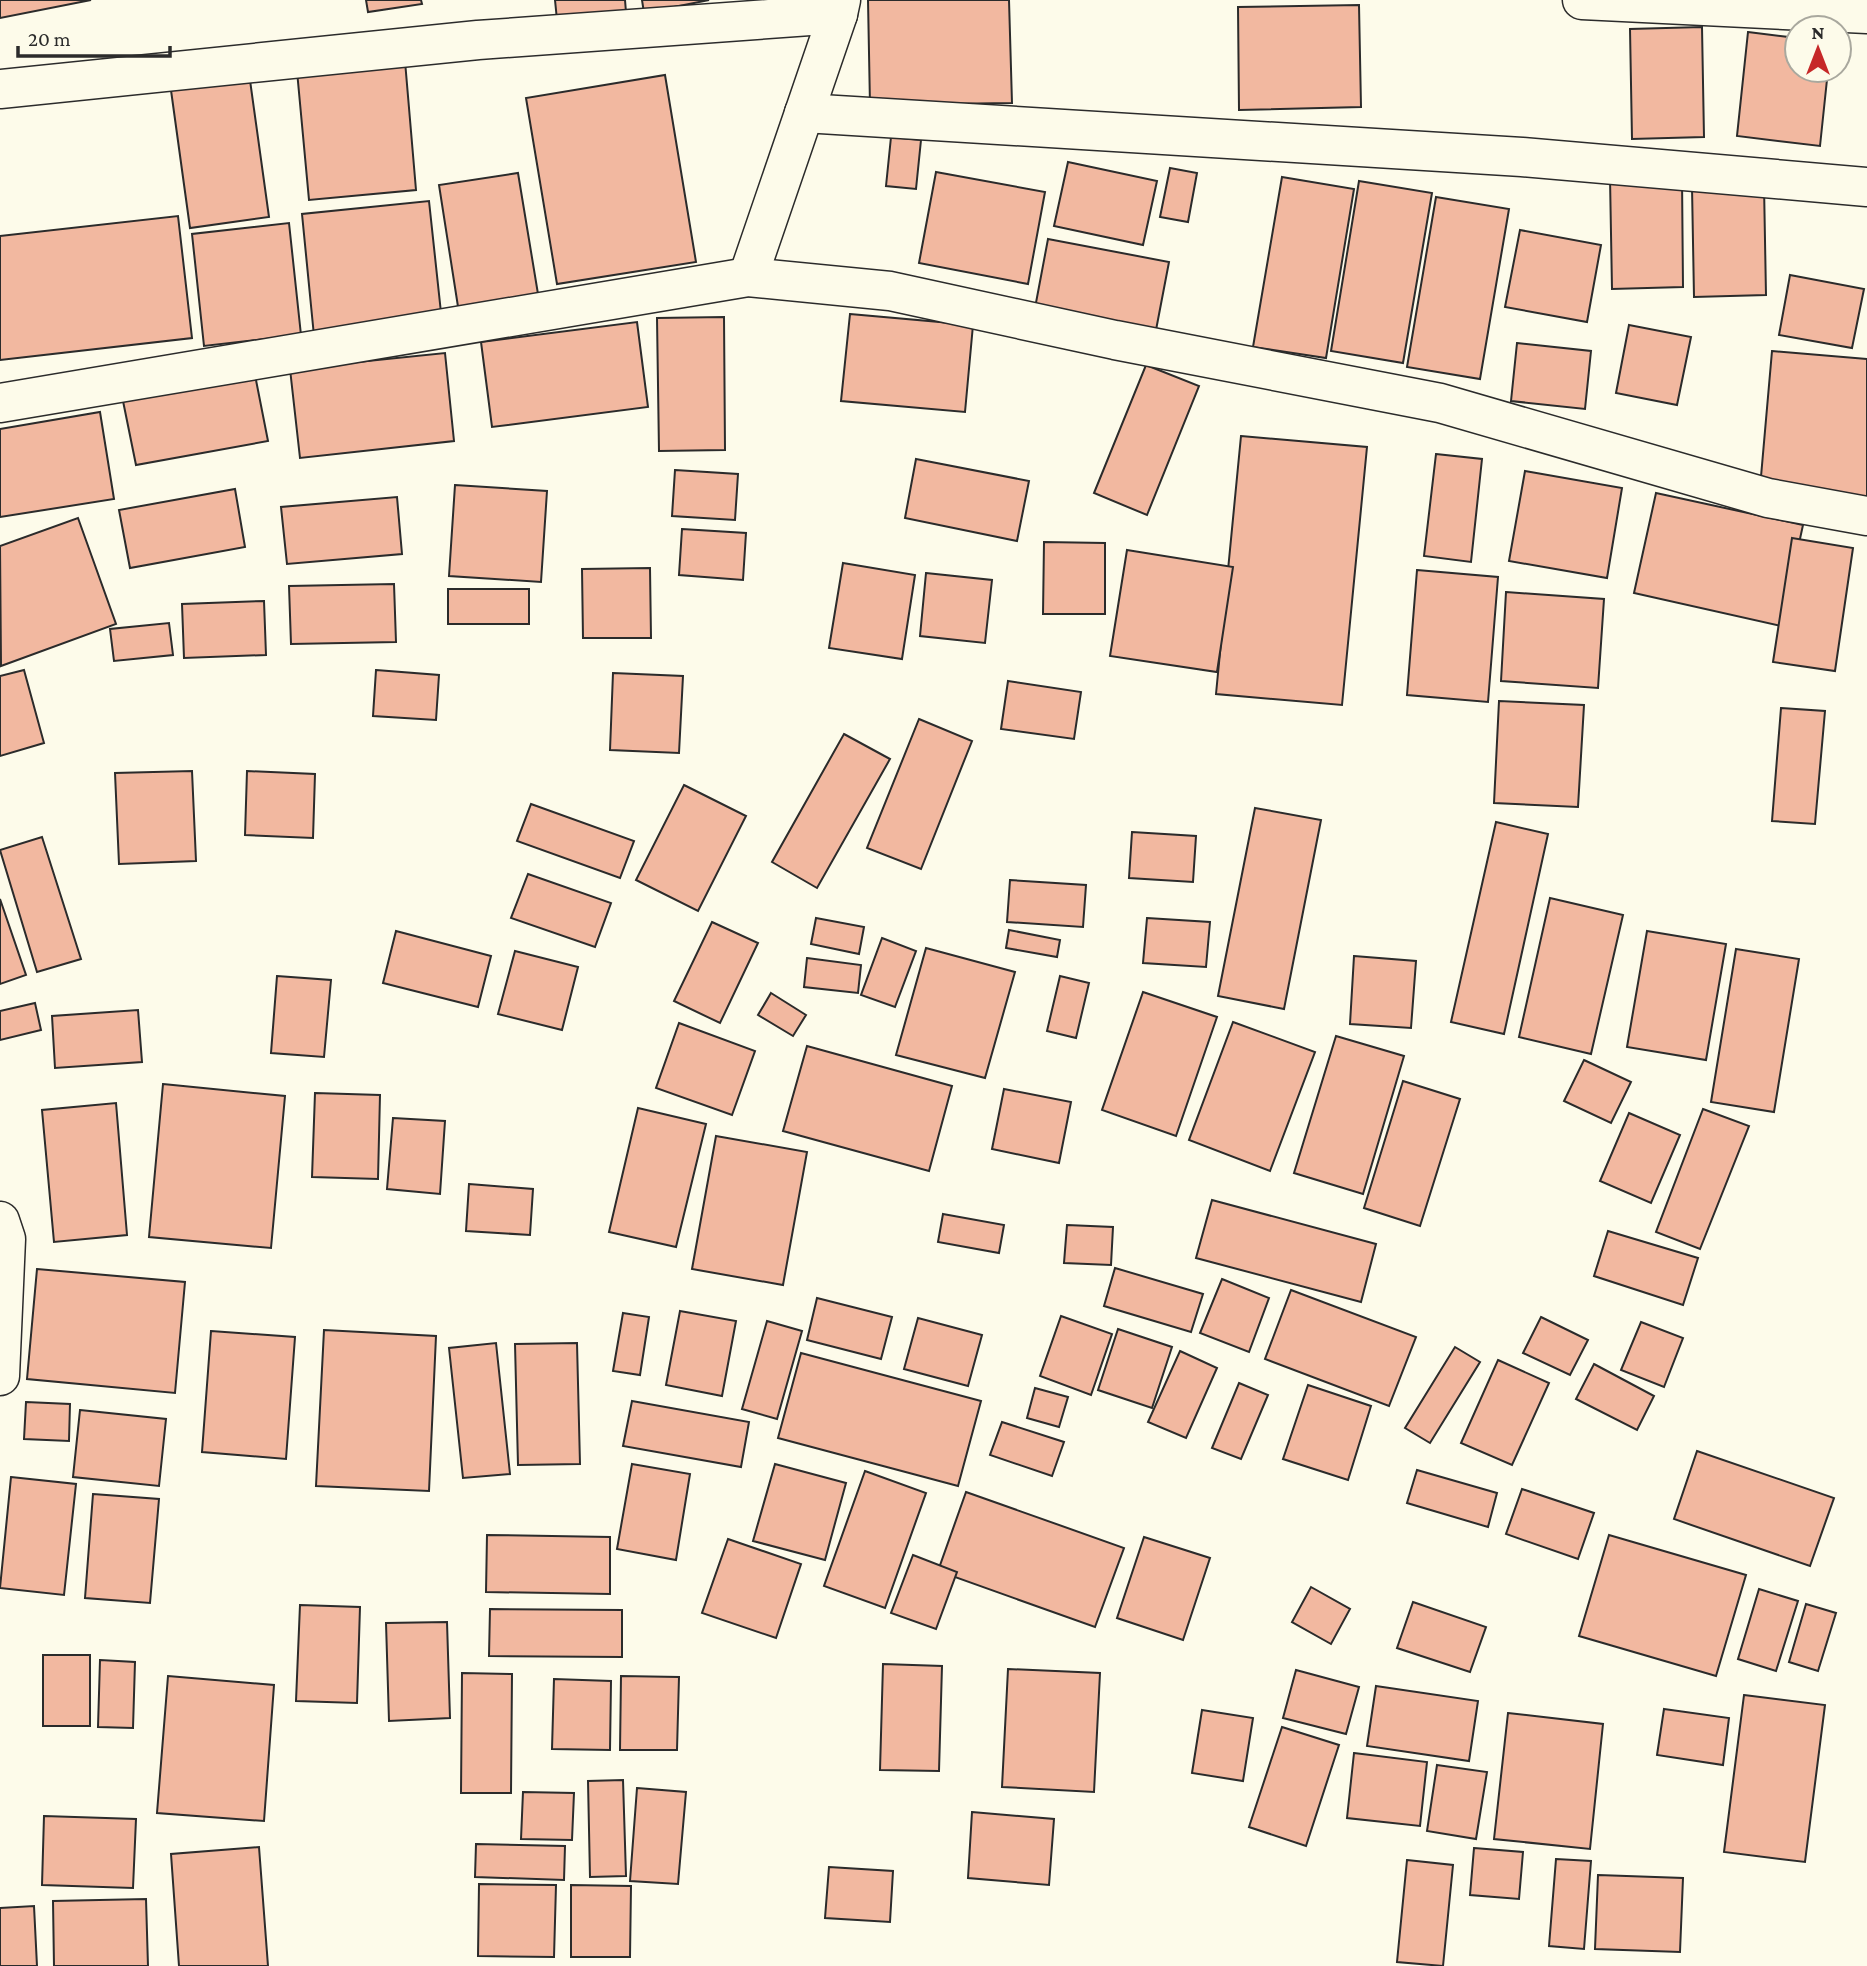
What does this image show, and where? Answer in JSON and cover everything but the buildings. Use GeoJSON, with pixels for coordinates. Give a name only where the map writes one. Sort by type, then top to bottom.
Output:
{"type":"FeatureCollection","features":[{"type":"Feature","properties":{"kind":"street"},"geometry":{"type":"LineString","coordinates":[[1582,0],[1867,14]]}},
{"type":"Feature","properties":{"kind":"street"},"geometry":{"type":"LineString","coordinates":[[0,89],[478,40],[839,7],[748,277]]}},
{"type":"Feature","properties":{"kind":"street"},"geometry":{"type":"LineString","coordinates":[[804,113],[1522,157],[1867,187]]}},
{"type":"Feature","properties":{"kind":"street"},"geometry":{"type":"LineString","coordinates":[[0,403],[748,277],[890,291],[1115,340],[1440,403],[1768,498],[1867,516]]}},
{"type":"Feature","properties":{"kind":"street"},"geometry":{"type":"LineString","coordinates":[[0,1221],[6,1239],[0,1376]]}}]}
